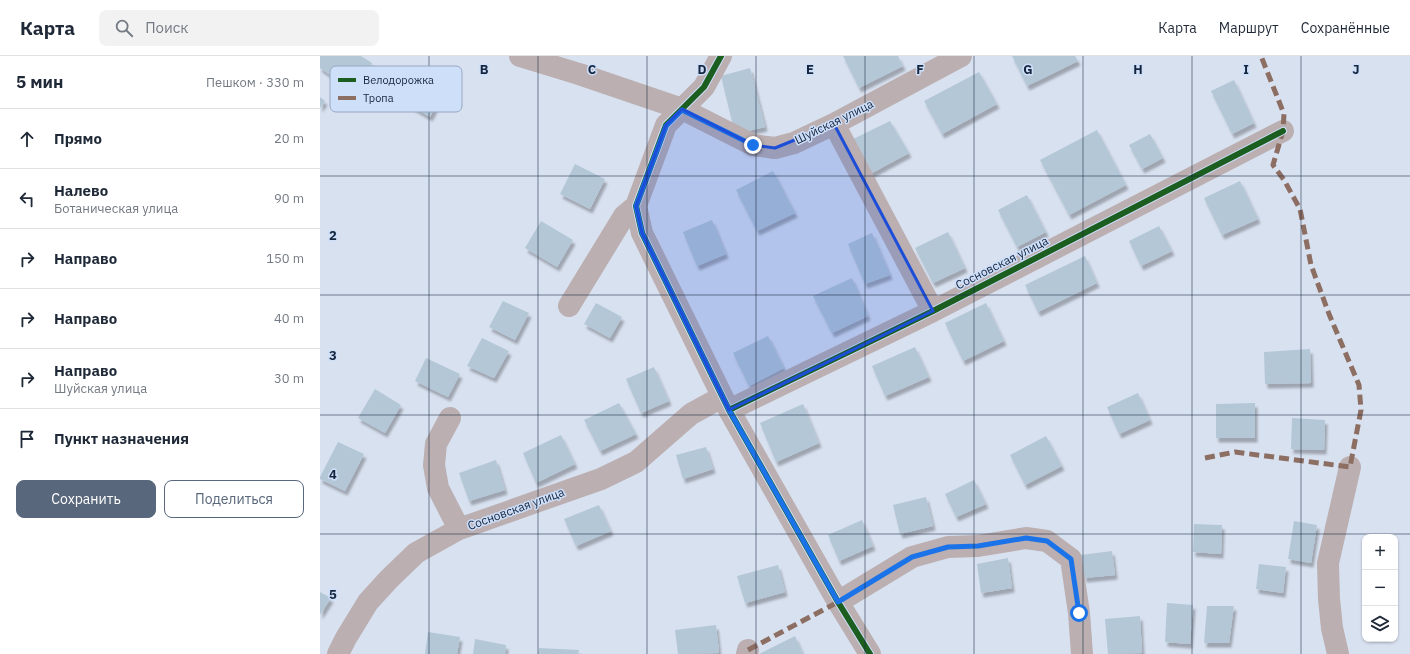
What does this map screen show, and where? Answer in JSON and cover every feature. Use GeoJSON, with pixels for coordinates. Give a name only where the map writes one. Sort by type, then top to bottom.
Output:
{"type":"FeatureCollection","features":[{"type":"Feature","properties":{"kind":"street","name":"Шуйская улица"},"geometry":{"type":"LineString","coordinates":[[520,56],[579,74],[682,110],[753,145],[775,148],[794,143],[834,124],[961,56]]}},
{"type":"Feature","properties":{"kind":"street"},"geometry":{"type":"LineString","coordinates":[[569,306],[624,216],[636,206],[666,126],[704,87],[721,56]]}},
{"type":"Feature","properties":{"kind":"street"},"geometry":{"type":"LineString","coordinates":[[834,124],[934,311]]}},
{"type":"Feature","properties":{"kind":"street","name":"Сосновская улица"},"geometry":{"type":"LineString","coordinates":[[338,654],[368,602],[389,579],[416,553],[459,529],[601,479],[636,462],[691,414],[725,403],[934,311],[1283,131]]}},
{"type":"Feature","properties":{"kind":"street"},"geometry":{"type":"LineString","coordinates":[[636,206],[642,233],[725,403],[838,602],[870,654]]}},
{"type":"Feature","properties":{"kind":"street"},"geometry":{"type":"LineString","coordinates":[[450,418],[436,444],[434,465],[438,488],[459,529]]}},
{"type":"Feature","properties":{"kind":"street"},"geometry":{"type":"LineString","coordinates":[[1338,654],[1331,620],[1328,563],[1350,467]]}},
{"type":"Feature","properties":{"kind":"street"},"geometry":{"type":"LineString","coordinates":[[838,602],[912,557],[948,547],[978,546],[1026,538],[1047,541],[1071,559],[1079,613],[1082,654]]}},
{"type":"Feature","properties":{"kind":"highlighted area"},"geometry":{"type":"Polygon","coordinates":[[[682,109],[753,145],[775,148],[834,124],[933,311],[729,410],[642,233],[636,206],[666,125],[682,109]]]}},
{"type":"Feature","properties":{"kind":"building"},"geometry":{"type":"Polygon","coordinates":[[[320,56],[361,56],[372,63],[370,66],[330,66],[330,75],[320,68],[320,56]]]}},
{"type":"Feature","properties":{"kind":"building"},"geometry":{"type":"Polygon","coordinates":[[[843,56],[898,56],[903,66],[859,88],[843,56]]]}},
{"type":"Feature","properties":{"kind":"building"},"geometry":{"type":"Polygon","coordinates":[[[1012,56],[1075,56],[1078,61],[1027,86],[1012,56]]]}},
{"type":"Feature","properties":{"kind":"building"},"geometry":{"type":"Polygon","coordinates":[[[750,68],[765,127],[735,134],[721,76],[750,68]]]}},
{"type":"Feature","properties":{"kind":"building"},"geometry":{"type":"Polygon","coordinates":[[[979,72],[997,104],[942,134],[924,101],[979,72]]]}},
{"type":"Feature","properties":{"kind":"building"},"geometry":{"type":"Polygon","coordinates":[[[1234,80],[1254,123],[1232,134],[1211,91],[1234,80]]]}},
{"type":"Feature","properties":{"kind":"building"},"geometry":{"type":"Polygon","coordinates":[[[320,97],[325,101],[320,108],[320,97]]]}},
{"type":"Feature","properties":{"kind":"building"},"geometry":{"type":"Polygon","coordinates":[[[421,112],[433,112],[430,117],[421,112]]]}},
{"type":"Feature","properties":{"kind":"building"},"geometry":{"type":"Polygon","coordinates":[[[890,121],[909,153],[870,174],[851,140],[890,121]]]}},
{"type":"Feature","properties":{"kind":"building"},"geometry":{"type":"Polygon","coordinates":[[[1097,130],[1126,185],[1069,215],[1040,160],[1097,130]]]}},
{"type":"Feature","properties":{"kind":"building"},"geometry":{"type":"Polygon","coordinates":[[[1150,134],[1163,158],[1142,169],[1129,145],[1150,134]]]}},
{"type":"Feature","properties":{"kind":"building"},"geometry":{"type":"Polygon","coordinates":[[[575,164],[605,179],[590,209],[560,194],[575,164]]]}},
{"type":"Feature","properties":{"kind":"building"},"geometry":{"type":"Polygon","coordinates":[[[773,171],[795,213],[757,231],[736,190],[773,171]]]}},
{"type":"Feature","properties":{"kind":"building"},"geometry":{"type":"Polygon","coordinates":[[[1240,181],[1258,219],[1222,235],[1204,198],[1240,181]]]}},
{"type":"Feature","properties":{"kind":"building"},"geometry":{"type":"Polygon","coordinates":[[[1027,195],[1046,232],[1017,247],[998,210],[1027,195]]]}},
{"type":"Feature","properties":{"kind":"building"},"geometry":{"type":"Polygon","coordinates":[[[712,220],[726,254],[697,266],[683,232],[712,220]]]}},
{"type":"Feature","properties":{"kind":"building"},"geometry":{"type":"Polygon","coordinates":[[[541,221],[573,240],[557,267],[525,248],[541,221]]]}},
{"type":"Feature","properties":{"kind":"building"},"geometry":{"type":"Polygon","coordinates":[[[1159,226],[1172,251],[1141,266],[1129,241],[1159,226]]]}},
{"type":"Feature","properties":{"kind":"building"},"geometry":{"type":"Polygon","coordinates":[[[948,232],[965,268],[933,283],[915,248],[948,232]]]}},
{"type":"Feature","properties":{"kind":"building"},"geometry":{"type":"Polygon","coordinates":[[[872,233],[890,275],[865,284],[848,244],[872,233]]]}},
{"type":"Feature","properties":{"kind":"building"},"geometry":{"type":"Polygon","coordinates":[[[1085,256],[1097,283],[1038,312],[1025,285],[1085,256]]]}},
{"type":"Feature","properties":{"kind":"building"},"geometry":{"type":"Polygon","coordinates":[[[852,278],[868,316],[832,333],[813,296],[852,278]]]}},
{"type":"Feature","properties":{"kind":"building"},"geometry":{"type":"Polygon","coordinates":[[[503,301],[529,313],[515,340],[489,327],[503,301]]]}},
{"type":"Feature","properties":{"kind":"building"},"geometry":{"type":"Polygon","coordinates":[[[596,303],[622,317],[610,338],[584,324],[596,303]]]}},
{"type":"Feature","properties":{"kind":"building"},"geometry":{"type":"Polygon","coordinates":[[[986,303],[1004,341],[963,361],[945,323],[986,303]]]}},
{"type":"Feature","properties":{"kind":"building"},"geometry":{"type":"Polygon","coordinates":[[[768,336],[784,368],[749,386],[733,353],[768,336]]]}},
{"type":"Feature","properties":{"kind":"building"},"geometry":{"type":"Polygon","coordinates":[[[482,338],[509,351],[494,378],[467,366],[482,338]]]}},
{"type":"Feature","properties":{"kind":"building"},"geometry":{"type":"Polygon","coordinates":[[[915,347],[929,377],[885,396],[872,366],[915,347]]]}},
{"type":"Feature","properties":{"kind":"building"},"geometry":{"type":"Polygon","coordinates":[[[1310,349],[1311,383],[1265,384],[1264,352],[1310,349]]]}},
{"type":"Feature","properties":{"kind":"building"},"geometry":{"type":"Polygon","coordinates":[[[426,358],[460,374],[448,397],[415,381],[426,358]]]}},
{"type":"Feature","properties":{"kind":"building"},"geometry":{"type":"Polygon","coordinates":[[[654,367],[669,401],[641,413],[626,379],[654,367]]]}},
{"type":"Feature","properties":{"kind":"building"},"geometry":{"type":"Polygon","coordinates":[[[375,389],[401,405],[385,433],[358,418],[375,389]]]}},
{"type":"Feature","properties":{"kind":"building"},"geometry":{"type":"Polygon","coordinates":[[[1138,393],[1150,420],[1119,434],[1107,407],[1138,393]]]}},
{"type":"Feature","properties":{"kind":"building"},"geometry":{"type":"Polygon","coordinates":[[[619,403],[636,434],[600,451],[584,420],[619,403]]]}},
{"type":"Feature","properties":{"kind":"building"},"geometry":{"type":"Polygon","coordinates":[[[1255,403],[1255,438],[1216,438],[1216,404],[1255,403]]]}},
{"type":"Feature","properties":{"kind":"building"},"geometry":{"type":"Polygon","coordinates":[[[803,404],[819,443],[776,462],[760,423],[803,404]]]}},
{"type":"Feature","properties":{"kind":"building"},"geometry":{"type":"Polygon","coordinates":[[[1292,418],[1325,420],[1324,450],[1291,449],[1292,418]]]}},
{"type":"Feature","properties":{"kind":"building"},"geometry":{"type":"Polygon","coordinates":[[[561,435],[575,464],[536,483],[523,453],[561,435]]]}},
{"type":"Feature","properties":{"kind":"building"},"geometry":{"type":"Polygon","coordinates":[[[1046,436],[1062,466],[1025,485],[1010,455],[1046,436]]]}},
{"type":"Feature","properties":{"kind":"building"},"geometry":{"type":"Polygon","coordinates":[[[338,442],[364,454],[345,491],[320,479],[338,442]]]}},
{"type":"Feature","properties":{"kind":"building"},"geometry":{"type":"Polygon","coordinates":[[[706,447],[713,469],[683,479],[676,455],[706,447]]]}},
{"type":"Feature","properties":{"kind":"building"},"geometry":{"type":"Polygon","coordinates":[[[496,460],[505,490],[469,501],[459,473],[496,460]]]}},
{"type":"Feature","properties":{"kind":"building"},"geometry":{"type":"Polygon","coordinates":[[[974,480],[986,504],[956,517],[945,494],[974,480]]]}},
{"type":"Feature","properties":{"kind":"building"},"geometry":{"type":"Polygon","coordinates":[[[926,497],[933,526],[900,534],[893,505],[926,497]]]}},
{"type":"Feature","properties":{"kind":"building"},"geometry":{"type":"Polygon","coordinates":[[[599,505],[611,531],[576,546],[564,519],[599,505]]]}},
{"type":"Feature","properties":{"kind":"building"},"geometry":{"type":"Polygon","coordinates":[[[862,520],[873,546],[839,561],[828,535],[862,520]]]}},
{"type":"Feature","properties":{"kind":"building"},"geometry":{"type":"Polygon","coordinates":[[[1294,521],[1317,525],[1311,563],[1288,559],[1294,521]]]}},
{"type":"Feature","properties":{"kind":"building"},"geometry":{"type":"Polygon","coordinates":[[[1194,524],[1222,525],[1221,554],[1193,552],[1194,524]]]}},
{"type":"Feature","properties":{"kind":"building"},"geometry":{"type":"Polygon","coordinates":[[[1112,551],[1115,575],[1084,578],[1081,555],[1112,551]]]}},
{"type":"Feature","properties":{"kind":"building"},"geometry":{"type":"Polygon","coordinates":[[[1008,558],[1012,588],[981,593],[977,564],[1008,558]]]}},
{"type":"Feature","properties":{"kind":"building"},"geometry":{"type":"Polygon","coordinates":[[[1259,564],[1286,567],[1283,593],[1256,589],[1259,564]]]}},
{"type":"Feature","properties":{"kind":"building"},"geometry":{"type":"Polygon","coordinates":[[[778,565],[785,592],[745,603],[737,576],[778,565]]]}},
{"type":"Feature","properties":{"kind":"building"},"geometry":{"type":"Polygon","coordinates":[[[320,592],[331,598],[320,615],[320,592]]]}},
{"type":"Feature","properties":{"kind":"building"},"geometry":{"type":"Polygon","coordinates":[[[1167,603],[1193,605],[1190,644],[1165,642],[1167,603]]]}},
{"type":"Feature","properties":{"kind":"building"},"geometry":{"type":"Polygon","coordinates":[[[1207,606],[1234,606],[1229,643],[1204,643],[1207,606]]]}},
{"type":"Feature","properties":{"kind":"building"},"geometry":{"type":"Polygon","coordinates":[[[1140,616],[1142,653],[1108,654],[1105,619],[1140,616]]]}},
{"type":"Feature","properties":{"kind":"building"},"geometry":{"type":"Polygon","coordinates":[[[716,625],[719,653],[678,654],[675,630],[716,625]]]}},
{"type":"Feature","properties":{"kind":"building"},"geometry":{"type":"Polygon","coordinates":[[[428,632],[460,637],[457,654],[425,654],[428,632]]]}},
{"type":"Feature","properties":{"kind":"building"},"geometry":{"type":"Polygon","coordinates":[[[795,636],[803,654],[759,654],[795,636]]]}},
{"type":"Feature","properties":{"kind":"building"},"geometry":{"type":"Polygon","coordinates":[[[475,639],[506,645],[505,654],[473,654],[475,639]]]}},
{"type":"Feature","properties":{"kind":"building"},"geometry":{"type":"Polygon","coordinates":[[[539,648],[579,650],[578,654],[538,654],[539,648]]]}},
{"type":"Feature","properties":{"kind":"marked path"},"geometry":{"type":"LineString","coordinates":[[1205,458],[1235,452],[1350,467],[1361,410],[1359,385],[1329,314],[1311,265],[1300,209],[1284,180],[1273,165],[1283,131],[1284,114],[1261,56]]}},
{"type":"Feature","properties":{"kind":"marked path"},"geometry":{"type":"LineString","coordinates":[[748,650],[838,602]]}},
{"type":"Feature","properties":{"kind":"cycle path"},"geometry":{"type":"LineString","coordinates":[[721,56],[704,87],[666,125],[636,206],[642,233],[729,410],[838,602],[870,654]]}},
{"type":"Feature","properties":{"kind":"cycle path"},"geometry":{"type":"LineString","coordinates":[[729,410],[933,311],[1283,131]]}},
{"type":"Feature","properties":{"kind":"route"},"geometry":{"type":"LineString","coordinates":[[753,145],[682,110],[666,126],[636,206],[642,233],[722,397],[838,602],[912,557],[948,547],[978,546],[1026,538],[1047,541],[1071,559],[1079,613]]}}]}
